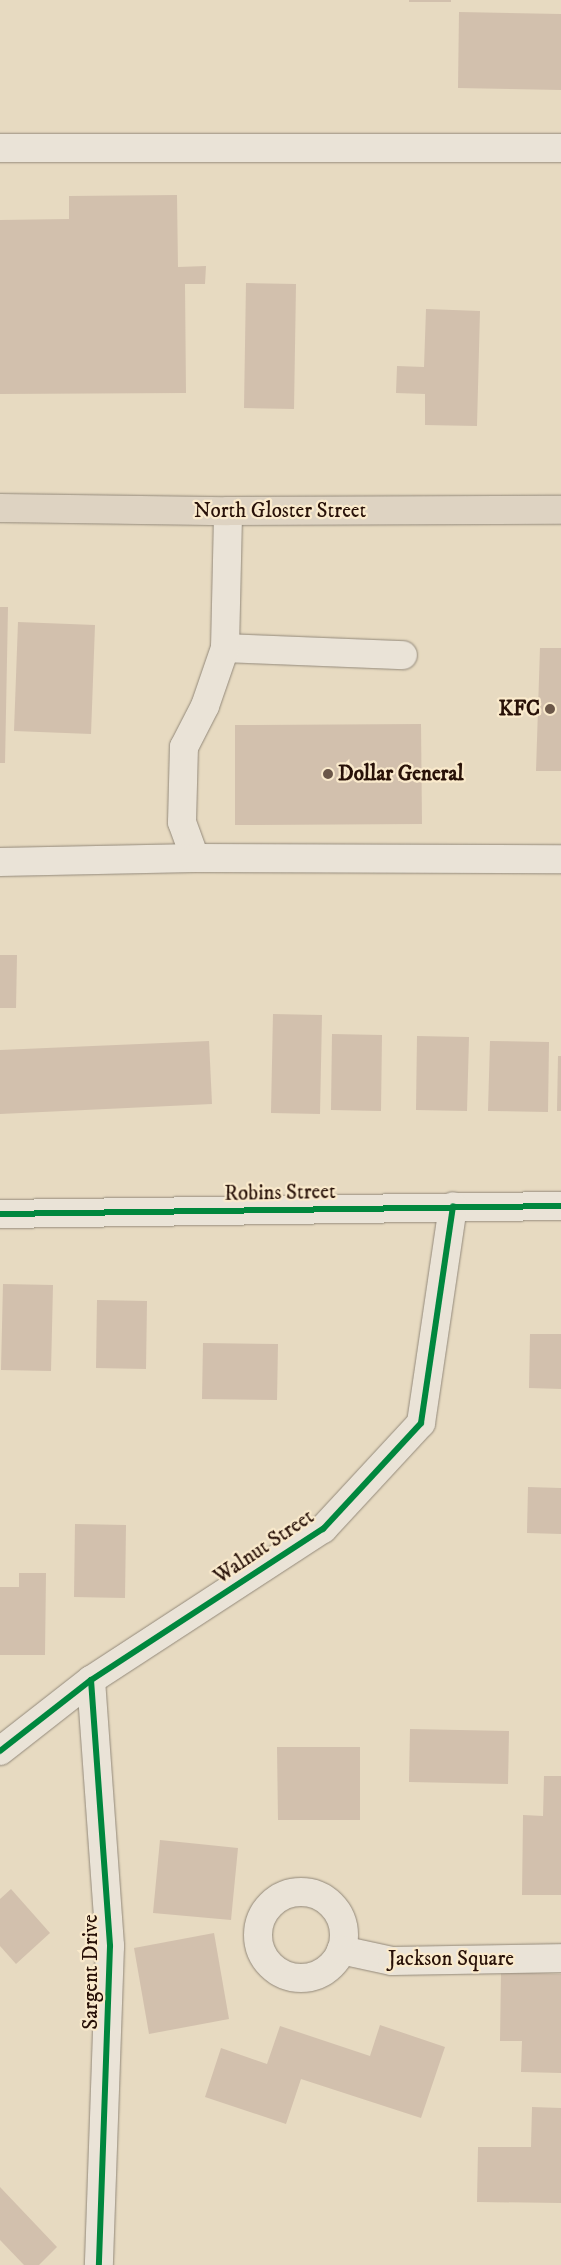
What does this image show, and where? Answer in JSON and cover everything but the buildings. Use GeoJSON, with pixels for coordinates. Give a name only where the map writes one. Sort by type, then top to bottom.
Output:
{"type":"FeatureCollection","features":[{"type":"Feature","properties":{"kind":"main road","name":"North Gloster Street"},"geometry":{"type":"LineString","coordinates":[[0,508],[228,511],[561,510]]}},
{"type":"Feature","properties":{"kind":"street"},"geometry":{"type":"LineString","coordinates":[[0,148],[561,148]]}},
{"type":"Feature","properties":{"kind":"street"},"geometry":{"type":"LineString","coordinates":[[195,858],[182,822],[184,746],[205,706],[225,648],[228,511]]}},
{"type":"Feature","properties":{"kind":"street"},"geometry":{"type":"LineString","coordinates":[[225,648],[402,654]]}},
{"type":"Feature","properties":{"kind":"street"},"geometry":{"type":"LineString","coordinates":[[0,862],[195,858],[561,859]]}},
{"type":"Feature","properties":{"kind":"street","name":"Robins Street"},"geometry":{"type":"LineString","coordinates":[[0,1214],[453,1206],[561,1206]]}},
{"type":"Feature","properties":{"kind":"street","name":"Walnut Street"},"geometry":{"type":"LineString","coordinates":[[0,1751],[91,1680],[322,1530],[421,1423],[453,1206]]}},
{"type":"Feature","properties":{"kind":"street","name":"Sargent Drive"},"geometry":{"type":"LineString","coordinates":[[91,1680],[110,1946],[99,2265]]}},
{"type":"Feature","properties":{"kind":"street","name":"Jackson Square"},"geometry":{"type":"LineString","coordinates":[[341,1950],[392,1961],[561,1958]]}},
{"type":"Feature","properties":{"kind":"cycle path"},"geometry":{"type":"LineString","coordinates":[[0,1751],[91,1680],[323,1529],[421,1423],[453,1206]]}},
{"type":"Feature","properties":{"kind":"cycle path"},"geometry":{"type":"LineString","coordinates":[[0,1214],[561,1206]]}},
{"type":"Feature","properties":{"kind":"cycle path"},"geometry":{"type":"LineString","coordinates":[[91,1680],[110,1946],[99,2265]]}},
{"type":"Feature","properties":{"kind":"place","name":"KFC"},"geometry":{"type":"Point","coordinates":[550,709]}},
{"type":"Feature","properties":{"kind":"place","name":"Dollar General"},"geometry":{"type":"Point","coordinates":[328,774]}}]}
